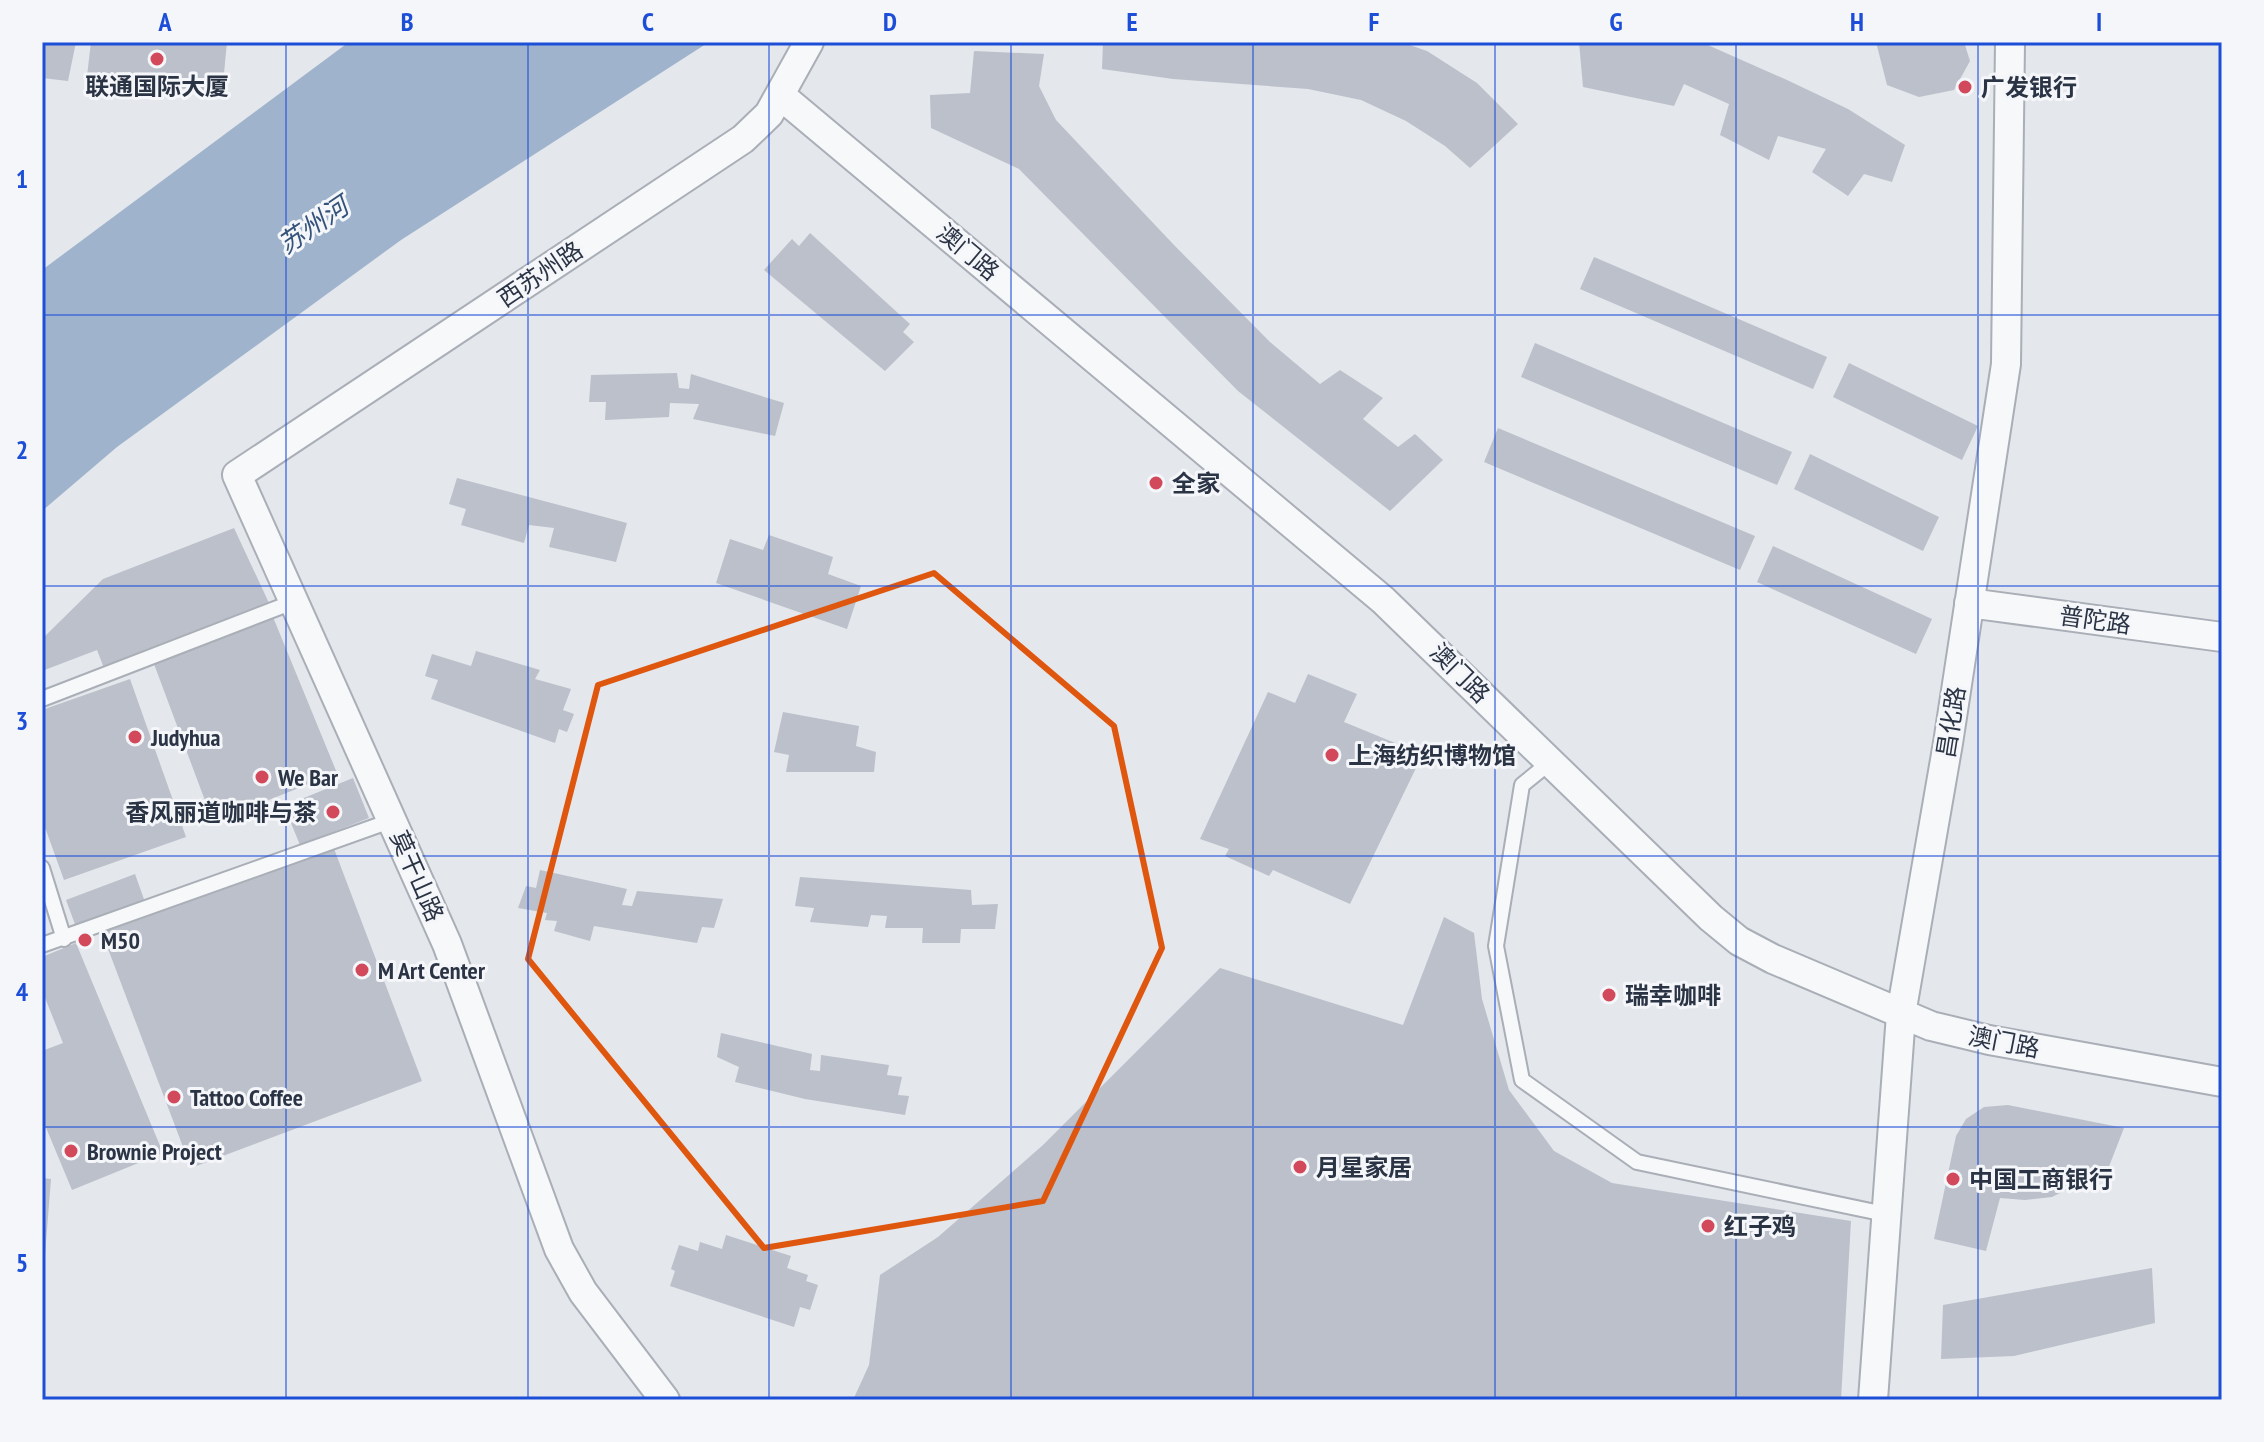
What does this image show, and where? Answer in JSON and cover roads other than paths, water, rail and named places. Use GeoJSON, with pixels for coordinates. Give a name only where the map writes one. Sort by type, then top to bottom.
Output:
{"type":"FeatureCollection","features":[{"type":"Feature","properties":{"kind":"street","name":"西苏州路"},"geometry":{"type":"LineString","coordinates":[[237,475],[743,139],[764,121],[809,42]]}},
{"type":"Feature","properties":{"kind":"street","name":"昌化路"},"geometry":{"type":"LineString","coordinates":[[1873,1400],[1901,1014],[2006,364],[2010,42]]}},
{"type":"Feature","properties":{"kind":"street","name":"澳门路"},"geometry":{"type":"LineString","coordinates":[[780,95],[1383,600],[1549,763],[1739,941],[1901,1014],[1973,1037],[2222,1082]]}},
{"type":"Feature","properties":{"kind":"street","name":"莫干山路"},"geometry":{"type":"LineString","coordinates":[[237,475],[447,944],[554,1239],[583,1292],[665,1400]]}},
{"type":"Feature","properties":{"kind":"street","name":"普陀路"},"geometry":{"type":"LineString","coordinates":[[1969,603],[2222,637]]}},
{"type":"Feature","properties":{"kind":"lane"},"geometry":{"type":"LineString","coordinates":[[42,699],[293,602]]}},
{"type":"Feature","properties":{"kind":"lane"},"geometry":{"type":"LineString","coordinates":[[1549,763],[1522,785],[1496,946],[1522,1080],[1637,1162],[1885,1214]]}},
{"type":"Feature","properties":{"kind":"lane"},"geometry":{"type":"LineString","coordinates":[[42,945],[393,820]]}},
{"type":"Feature","properties":{"kind":"lane"},"geometry":{"type":"LineString","coordinates":[[42,868],[64,939]]}},
{"type":"Feature","properties":{"kind":"water","name":"苏州河"},"geometry":{"type":"Polygon","coordinates":[[[349,42],[709,42],[401,240],[117,447],[42,511],[42,270],[349,42]]]}},
{"type":"Feature","properties":{"kind":"place","name":"联通国际大厦"},"geometry":{"type":"Point","coordinates":[157,59]}},
{"type":"Feature","properties":{"kind":"place","name":"广发银行"},"geometry":{"type":"Point","coordinates":[1965,87]}},
{"type":"Feature","properties":{"kind":"place","name":"全家"},"geometry":{"type":"Point","coordinates":[1156,483]}},
{"type":"Feature","properties":{"kind":"place","name":"Judyhua"},"geometry":{"type":"Point","coordinates":[135,737]}},
{"type":"Feature","properties":{"kind":"place","name":"上海纺织博物馆"},"geometry":{"type":"Point","coordinates":[1332,755]}},
{"type":"Feature","properties":{"kind":"place","name":"We Bar"},"geometry":{"type":"Point","coordinates":[262,777]}},
{"type":"Feature","properties":{"kind":"place","name":"香风丽道咖啡与茶"},"geometry":{"type":"Point","coordinates":[333,812]}},
{"type":"Feature","properties":{"kind":"place","name":"M50"},"geometry":{"type":"Point","coordinates":[85,940]}},
{"type":"Feature","properties":{"kind":"place","name":"M Art Center"},"geometry":{"type":"Point","coordinates":[362,970]}},
{"type":"Feature","properties":{"kind":"place","name":"瑞幸咖啡"},"geometry":{"type":"Point","coordinates":[1609,995]}},
{"type":"Feature","properties":{"kind":"place","name":"Tattoo Coffee"},"geometry":{"type":"Point","coordinates":[174,1097]}},
{"type":"Feature","properties":{"kind":"place","name":"Brownie Project"},"geometry":{"type":"Point","coordinates":[71,1151]}},
{"type":"Feature","properties":{"kind":"place","name":"月星家居"},"geometry":{"type":"Point","coordinates":[1300,1167]}},
{"type":"Feature","properties":{"kind":"place","name":"中国工商银行"},"geometry":{"type":"Point","coordinates":[1953,1179]}},
{"type":"Feature","properties":{"kind":"place","name":"红子鸡"},"geometry":{"type":"Point","coordinates":[1708,1226]}}]}
